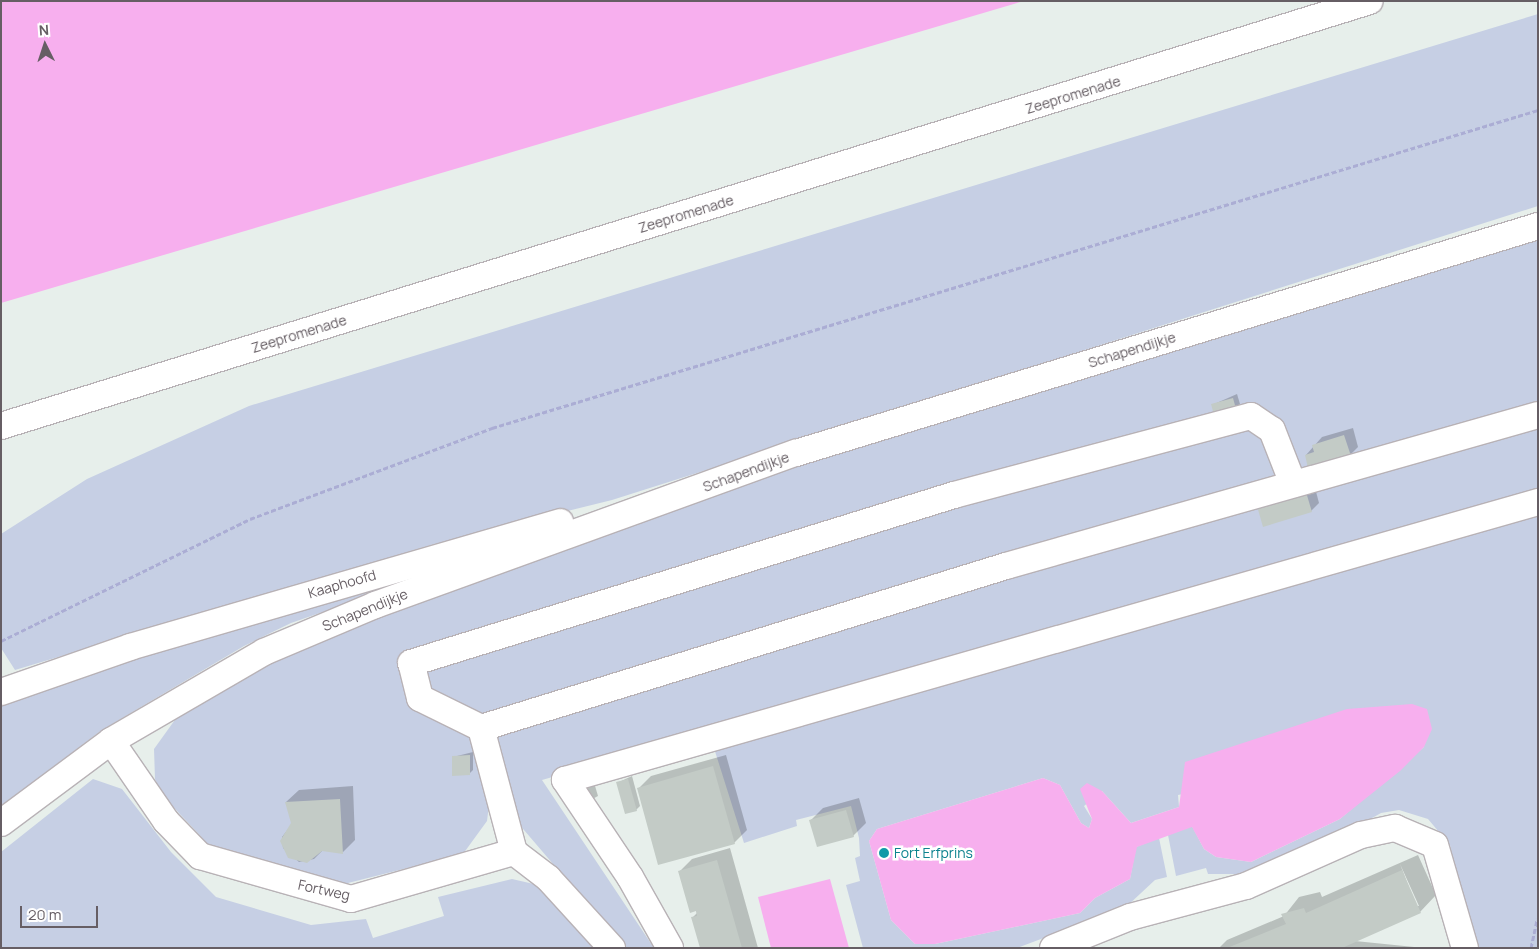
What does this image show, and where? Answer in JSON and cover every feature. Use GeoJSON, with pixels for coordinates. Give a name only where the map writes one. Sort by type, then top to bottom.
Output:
{"type":"FeatureCollection","features":[{"type":"Feature","properties":{"kind":"street","name":"Zeepromenade"},"geometry":{"type":"LineString","coordinates":[[1,426],[1370,1]]}},
{"type":"Feature","properties":{"kind":"street","name":"Schapendijkje"},"geometry":{"type":"LineString","coordinates":[[1,823],[111,741],[264,652],[375,605],[810,449],[1538,226]]}},
{"type":"Feature","properties":{"kind":"street"},"geometry":{"type":"LineString","coordinates":[[1293,484],[1272,430],[1251,416],[954,495],[411,663],[420,698],[481,728],[1006,566],[1538,415]]}},
{"type":"Feature","properties":{"kind":"street","name":"Kaaphoofd"},"geometry":{"type":"LineString","coordinates":[[1,692],[130,647],[319,590],[665,492],[687,493]]}},
{"type":"Feature","properties":{"kind":"street"},"geometry":{"type":"LineString","coordinates":[[670,948],[630,877],[565,780],[1538,502]]}},
{"type":"Feature","properties":{"kind":"street"},"geometry":{"type":"LineString","coordinates":[[481,728],[514,852],[548,878],[612,948]]}},
{"type":"Feature","properties":{"kind":"street","name":"Fortweg"},"geometry":{"type":"LineString","coordinates":[[111,741],[166,821],[200,856],[268,878],[351,899],[514,852]]}},
{"type":"Feature","properties":{"kind":"street"},"geometry":{"type":"LineString","coordinates":[[1070,945],[1130,917],[1246,886],[1361,835],[1396,828],[1434,844],[1465,948]]}},
{"type":"Feature","properties":{"kind":"path"},"geometry":{"type":"LineString","coordinates":[[1,641],[250,519],[492,428],[1538,110]]}},
{"type":"Feature","properties":{"kind":"path"},"geometry":{"type":"LineString","coordinates":[[1532,948],[1538,919]]}},
{"type":"Feature","properties":{"kind":"shaded area"},"geometry":{"type":"Polygon","coordinates":[[[1,1],[1024,1],[1,303],[1,1]]]}},
{"type":"Feature","properties":{"kind":"shaded area"},"geometry":{"type":"Polygon","coordinates":[[[1538,14],[1538,206],[612,500],[434,544],[15,670],[1,648],[1,534],[87,479],[249,406],[1538,14]]]}},
{"type":"Feature","properties":{"kind":"shaded area"},"geometry":{"type":"Polygon","coordinates":[[[1538,237],[1538,493],[542,780],[654,948],[625,948],[512,816],[489,805],[487,821],[463,854],[344,884],[209,845],[162,795],[155,779],[154,749],[177,717],[263,667],[341,629],[846,449],[1538,237]]]}},
{"type":"Feature","properties":{"kind":"shaded area"},"geometry":{"type":"Polygon","coordinates":[[[1538,508],[1538,948],[1474,948],[1450,845],[1428,819],[1399,810],[1381,813],[1349,831],[1245,874],[1208,874],[1206,868],[1176,876],[1168,835],[1192,826],[1204,849],[1216,857],[1251,862],[1340,819],[1424,747],[1178,795],[1179,807],[1131,823],[1102,791],[1084,806],[1092,819],[1089,828],[1081,823],[1060,785],[1043,778],[877,829],[869,841],[891,920],[915,944],[935,944],[1080,913],[1095,898],[1130,879],[1136,847],[1159,838],[1167,877],[1155,880],[1126,907],[1017,948],[863,948],[846,885],[860,881],[855,858],[860,856],[859,838],[851,806],[796,820],[797,826],[744,843],[713,745],[1538,508]]]}},
{"type":"Feature","properties":{"kind":"shaded area"},"geometry":{"type":"Polygon","coordinates":[[[449,568],[291,623],[244,646],[102,730],[1,806],[1,702],[128,657],[449,568]]]}},
{"type":"Feature","properties":{"kind":"shaded area"},"geometry":{"type":"Polygon","coordinates":[[[1412,704],[1427,709],[1432,729],[1424,747],[1400,771],[1340,819],[1251,862],[1216,857],[1204,849],[1192,827],[1137,847],[1130,879],[1095,898],[1080,913],[935,944],[915,944],[891,920],[869,841],[877,829],[1043,778],[1060,785],[1081,823],[1089,828],[1092,819],[1080,789],[1087,783],[1102,791],[1131,823],[1179,807],[1185,762],[1347,709],[1412,704]]]}},
{"type":"Feature","properties":{"kind":"shaded area"},"geometry":{"type":"Polygon","coordinates":[[[93,779],[122,789],[171,852],[216,897],[311,925],[366,919],[373,938],[444,916],[438,897],[512,879],[538,885],[593,948],[1,948],[1,852],[93,779]]]}},
{"type":"Feature","properties":{"kind":"shaded area"},"geometry":{"type":"Polygon","coordinates":[[[830,879],[849,948],[771,948],[758,897],[830,879]]]}},
{"type":"Feature","properties":{"kind":"building"},"geometry":{"type":"Polygon","coordinates":[[[1233,398],[1236,409],[1214,415],[1211,404],[1233,398]]]}},
{"type":"Feature","properties":{"kind":"building"},"geometry":{"type":"Polygon","coordinates":[[[1344,435],[1351,456],[1308,468],[1305,455],[1314,452],[1312,445],[1344,435]]]}},
{"type":"Feature","properties":{"kind":"building"},"geometry":{"type":"Polygon","coordinates":[[[1306,492],[1312,512],[1263,527],[1257,506],[1306,492]]]}},
{"type":"Feature","properties":{"kind":"building"},"geometry":{"type":"Polygon","coordinates":[[[470,755],[470,775],[452,776],[452,756],[470,755]]]}},
{"type":"Feature","properties":{"kind":"building"},"geometry":{"type":"Polygon","coordinates":[[[713,766],[735,844],[658,865],[637,788],[713,766]]]}},
{"type":"Feature","properties":{"kind":"building"},"geometry":{"type":"Polygon","coordinates":[[[628,779],[637,811],[625,814],[616,782],[628,779]]]}},
{"type":"Feature","properties":{"kind":"building"},"geometry":{"type":"Polygon","coordinates":[[[340,799],[343,854],[322,851],[307,863],[288,858],[280,841],[291,823],[285,802],[340,799]]]}},
{"type":"Feature","properties":{"kind":"building"},"geometry":{"type":"Polygon","coordinates":[[[846,810],[854,837],[817,847],[809,820],[846,810]]]}},
{"type":"Feature","properties":{"kind":"building"},"geometry":{"type":"Polygon","coordinates":[[[717,860],[742,948],[700,948],[691,917],[697,916],[696,911],[690,913],[678,871],[717,860]]]}},
{"type":"Feature","properties":{"kind":"building"},"geometry":{"type":"Polygon","coordinates":[[[1402,870],[1421,913],[1342,948],[1227,948],[1286,924],[1281,914],[1304,908],[1306,913],[1402,870]]]}},
{"type":"Feature","properties":{"kind":"place","name":"Fort Erfprins"},"geometry":{"type":"Point","coordinates":[884,853]}}]}
